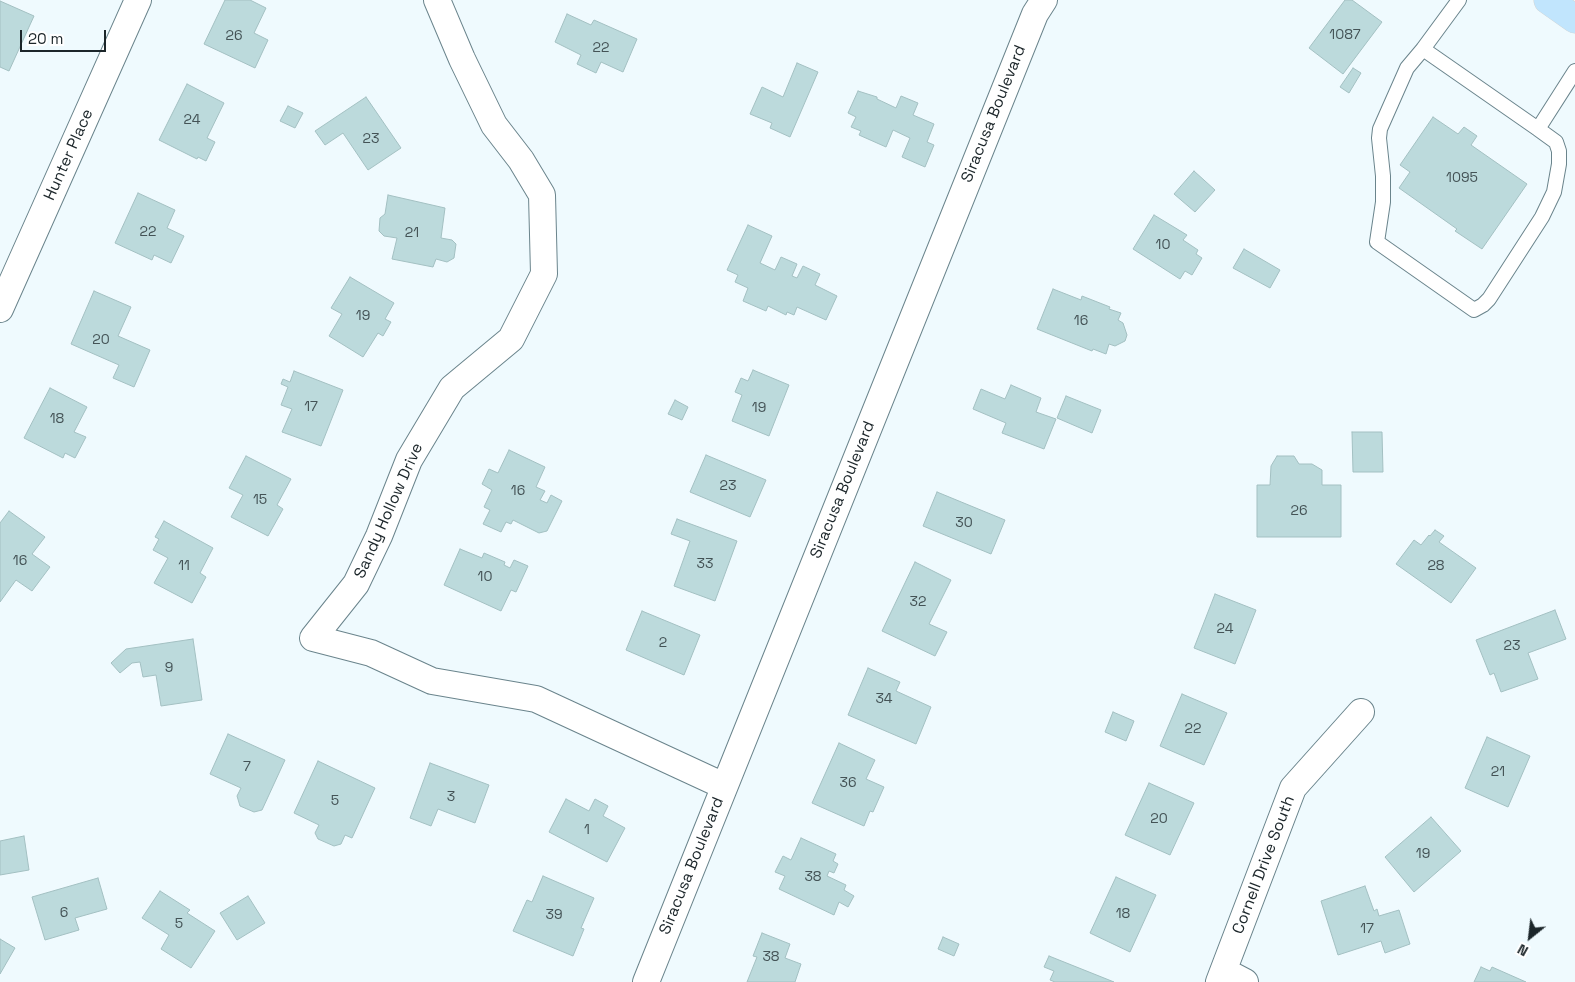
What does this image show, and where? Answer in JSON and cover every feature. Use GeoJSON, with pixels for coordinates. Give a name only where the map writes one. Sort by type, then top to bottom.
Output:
{"type":"FeatureCollection","features":[{"type":"Feature","properties":{"kind":"street","name":"Hunter Place"},"geometry":{"type":"LineString","coordinates":[[0,309],[138,0]]}},
{"type":"Feature","properties":{"kind":"street","name":"Sandy Hollow Drive"},"geometry":{"type":"LineString","coordinates":[[436,0],[494,125],[521,160],[542,195],[544,274],[511,339],[452,388],[409,460],[379,536],[356,584],[313,638],[371,653],[432,681],[536,699],[724,786]]}},
{"type":"Feature","properties":{"kind":"street","name":"Siracusa Boulevard"},"geometry":{"type":"LineString","coordinates":[[646,982],[1035,14],[1044,0]]}},
{"type":"Feature","properties":{"kind":"street","name":"Cornell Drive South"},"geometry":{"type":"LineString","coordinates":[[1229,978],[1293,788],[1361,712]]}},
{"type":"Feature","properties":{"kind":"lane"},"geometry":{"type":"LineString","coordinates":[[1423,49],[1556,142],[1559,151],[1559,164],[1554,192],[1542,217],[1489,300],[1474,310],[1377,242],[1383,202],[1384,176],[1379,138],[1380,129],[1407,68],[1459,0]]}},
{"type":"Feature","properties":{"kind":"lane"},"geometry":{"type":"LineString","coordinates":[[1538,130],[1575,71]]}},
{"type":"Feature","properties":{"kind":"building"},"geometry":{"type":"Polygon","coordinates":[[[225,0],[250,0],[266,8],[254,33],[268,40],[255,68],[204,44],[225,0]]]}},
{"type":"Feature","properties":{"kind":"building"},"geometry":{"type":"Polygon","coordinates":[[[1345,0],[1352,0],[1382,22],[1343,74],[1309,48],[1345,0]]]}},
{"type":"Feature","properties":{"kind":"building"},"geometry":{"type":"Polygon","coordinates":[[[0,1],[34,16],[9,71],[0,67],[0,1]]]}},
{"type":"Feature","properties":{"kind":"building"},"geometry":{"type":"Polygon","coordinates":[[[567,14],[591,25],[594,20],[637,39],[623,72],[601,62],[596,73],[577,64],[581,55],[555,42],[567,14]]]}},
{"type":"Feature","properties":{"kind":"building"},"geometry":{"type":"Polygon","coordinates":[[[797,63],[818,72],[790,137],[770,128],[772,123],[750,114],[762,87],[783,97],[797,63]]]}},
{"type":"Feature","properties":{"kind":"building"},"geometry":{"type":"Polygon","coordinates":[[[1353,68],[1361,73],[1349,93],[1340,87],[1353,68]]]}},
{"type":"Feature","properties":{"kind":"building"},"geometry":{"type":"Polygon","coordinates":[[[187,84],[224,103],[207,138],[215,142],[206,161],[198,157],[197,159],[159,140],[187,84]]]}},
{"type":"Feature","properties":{"kind":"building"},"geometry":{"type":"Polygon","coordinates":[[[858,91],[877,97],[877,99],[896,108],[901,96],[918,103],[913,115],[934,124],[927,142],[934,145],[925,167],[902,157],[910,138],[893,130],[886,147],[859,135],[861,131],[851,127],[856,117],[848,113],[858,91]]]}},
{"type":"Feature","properties":{"kind":"building"},"geometry":{"type":"Polygon","coordinates":[[[366,97],[401,148],[368,170],[343,133],[325,145],[315,131],[366,97]]]}},
{"type":"Feature","properties":{"kind":"building"},"geometry":{"type":"Polygon","coordinates":[[[288,106],[303,113],[295,128],[280,121],[288,106]]]}},
{"type":"Feature","properties":{"kind":"building"},"geometry":{"type":"Polygon","coordinates":[[[1433,117],[1458,134],[1464,127],[1477,136],[1471,145],[1527,184],[1482,249],[1399,188],[1410,172],[1400,165],[1433,117]]]}},
{"type":"Feature","properties":{"kind":"building"},"geometry":{"type":"Polygon","coordinates":[[[1194,171],[1215,190],[1195,212],[1174,194],[1194,171]]]}},
{"type":"Feature","properties":{"kind":"building"},"geometry":{"type":"Polygon","coordinates":[[[138,193],[175,210],[167,228],[184,236],[171,263],[154,255],[152,260],[115,243],[138,193]]]}},
{"type":"Feature","properties":{"kind":"building"},"geometry":{"type":"Polygon","coordinates":[[[388,195],[445,208],[441,238],[452,240],[456,244],[454,258],[447,262],[436,259],[433,267],[392,259],[397,238],[384,236],[379,231],[380,218],[385,214],[388,195]]]}},
{"type":"Feature","properties":{"kind":"building"},"geometry":{"type":"Polygon","coordinates":[[[1154,215],[1187,235],[1183,240],[1198,250],[1196,254],[1202,258],[1192,275],[1185,271],[1180,279],[1133,249],[1154,215]]]}},
{"type":"Feature","properties":{"kind":"building"},"geometry":{"type":"Polygon","coordinates":[[[748,225],[772,236],[760,263],[775,270],[781,257],[797,264],[792,276],[797,278],[803,266],[820,274],[815,285],[837,296],[826,320],[797,307],[794,315],[787,312],[786,315],[768,306],[766,311],[743,301],[748,288],[735,282],[738,275],[727,270],[748,225]]]}},
{"type":"Feature","properties":{"kind":"building"},"geometry":{"type":"Polygon","coordinates":[[[1244,249],[1280,270],[1270,288],[1233,268],[1244,249]]]}},
{"type":"Feature","properties":{"kind":"building"},"geometry":{"type":"Polygon","coordinates":[[[350,277],[394,303],[385,319],[391,322],[383,336],[378,333],[363,357],[329,336],[342,314],[331,308],[350,277]]]}},
{"type":"Feature","properties":{"kind":"building"},"geometry":{"type":"Polygon","coordinates":[[[1053,289],[1081,300],[1082,296],[1121,313],[1118,320],[1123,323],[1127,335],[1125,341],[1115,346],[1109,344],[1106,354],[1093,349],[1092,351],[1037,329],[1053,289]]]}},
{"type":"Feature","properties":{"kind":"building"},"geometry":{"type":"Polygon","coordinates":[[[94,291],[131,307],[118,336],[150,350],[134,387],[113,378],[119,365],[71,344],[94,291]]]}},
{"type":"Feature","properties":{"kind":"building"},"geometry":{"type":"Polygon","coordinates":[[[753,370],[789,385],[769,436],[732,421],[742,395],[735,392],[741,378],[748,381],[753,370]]]}},
{"type":"Feature","properties":{"kind":"building"},"geometry":{"type":"Polygon","coordinates":[[[294,371],[343,390],[321,446],[282,432],[292,409],[281,405],[288,387],[281,384],[283,379],[290,382],[294,371]]]}},
{"type":"Feature","properties":{"kind":"building"},"geometry":{"type":"Polygon","coordinates":[[[1011,385],[1041,398],[1036,412],[1056,419],[1044,449],[1002,433],[1006,423],[973,409],[981,389],[1005,399],[1011,385]]]}},
{"type":"Feature","properties":{"kind":"building"},"geometry":{"type":"Polygon","coordinates":[[[50,388],[87,407],[74,432],[86,437],[75,458],[65,453],[63,458],[24,438],[50,388]]]}},
{"type":"Feature","properties":{"kind":"building"},"geometry":{"type":"Polygon","coordinates":[[[1066,396],[1101,410],[1092,433],[1057,418],[1066,396]]]}},
{"type":"Feature","properties":{"kind":"building"},"geometry":{"type":"Polygon","coordinates":[[[675,400],[688,407],[682,420],[668,414],[675,400]]]}},
{"type":"Feature","properties":{"kind":"building"},"geometry":{"type":"Polygon","coordinates":[[[1352,432],[1382,432],[1383,472],[1353,472],[1352,432]]]}},
{"type":"Feature","properties":{"kind":"building"},"geometry":{"type":"Polygon","coordinates":[[[509,450],[545,467],[536,487],[545,491],[540,500],[547,503],[551,495],[562,501],[547,531],[539,533],[513,520],[511,524],[506,522],[501,532],[483,524],[490,510],[484,507],[492,490],[482,484],[489,469],[498,473],[509,450]]]}},
{"type":"Feature","properties":{"kind":"building"},"geometry":{"type":"Polygon","coordinates":[[[706,455],[766,480],[750,517],[690,492],[706,455]]]}},
{"type":"Feature","properties":{"kind":"building"},"geometry":{"type":"Polygon","coordinates":[[[246,456],[291,479],[277,505],[283,509],[268,536],[231,517],[243,495],[229,488],[246,456]]]}},
{"type":"Feature","properties":{"kind":"building"},"geometry":{"type":"Polygon","coordinates":[[[1277,456],[1294,456],[1299,464],[1312,464],[1322,470],[1322,485],[1341,485],[1341,537],[1257,537],[1257,485],[1270,485],[1271,466],[1277,456]]]}},
{"type":"Feature","properties":{"kind":"building"},"geometry":{"type":"Polygon","coordinates":[[[937,492],[1005,520],[991,554],[923,526],[937,492]]]}},
{"type":"Feature","properties":{"kind":"building"},"geometry":{"type":"Polygon","coordinates":[[[9,511],[45,537],[32,554],[50,567],[32,591],[16,580],[0,602],[0,523],[9,511]]]}},
{"type":"Feature","properties":{"kind":"building"},"geometry":{"type":"Polygon","coordinates":[[[677,519],[737,541],[715,601],[674,586],[690,541],[671,534],[677,519]]]}},
{"type":"Feature","properties":{"kind":"building"},"geometry":{"type":"Polygon","coordinates":[[[164,521],[213,548],[200,573],[206,577],[192,603],[154,583],[168,558],[153,550],[159,539],[155,537],[164,521]]]}},
{"type":"Feature","properties":{"kind":"building"},"geometry":{"type":"Polygon","coordinates":[[[1435,530],[1444,536],[1439,542],[1476,568],[1451,603],[1396,564],[1414,540],[1421,545],[1435,530]]]}},
{"type":"Feature","properties":{"kind":"building"},"geometry":{"type":"Polygon","coordinates":[[[460,549],[482,558],[484,553],[505,562],[504,565],[510,568],[514,560],[528,566],[516,592],[511,590],[501,611],[444,585],[460,549]]]}},
{"type":"Feature","properties":{"kind":"building"},"geometry":{"type":"Polygon","coordinates":[[[915,562],[951,580],[929,624],[947,632],[935,656],[882,631],[915,562]]]}},
{"type":"Feature","properties":{"kind":"building"},"geometry":{"type":"Polygon","coordinates":[[[1215,594],[1256,610],[1235,664],[1194,648],[1215,594]]]}},
{"type":"Feature","properties":{"kind":"building"},"geometry":{"type":"Polygon","coordinates":[[[1555,610],[1566,639],[1528,653],[1538,679],[1501,692],[1494,673],[1490,675],[1476,640],[1555,610]]]}},
{"type":"Feature","properties":{"kind":"building"},"geometry":{"type":"Polygon","coordinates":[[[642,611],[700,635],[684,675],[626,650],[642,611]]]}},
{"type":"Feature","properties":{"kind":"building"},"geometry":{"type":"Polygon","coordinates":[[[193,639],[202,700],[161,706],[156,675],[143,677],[140,662],[132,663],[120,673],[111,663],[126,649],[193,639]]]}},
{"type":"Feature","properties":{"kind":"building"},"geometry":{"type":"Polygon","coordinates":[[[868,668],[900,682],[896,691],[931,707],[916,744],[848,715],[868,668]]]}},
{"type":"Feature","properties":{"kind":"building"},"geometry":{"type":"Polygon","coordinates":[[[1182,694],[1227,713],[1204,765],[1160,746],[1182,694]]]}},
{"type":"Feature","properties":{"kind":"building"},"geometry":{"type":"Polygon","coordinates":[[[1113,712],[1134,721],[1126,741],[1105,732],[1113,712]]]}},
{"type":"Feature","properties":{"kind":"building"},"geometry":{"type":"Polygon","coordinates":[[[228,734],[285,760],[262,810],[254,812],[240,806],[237,796],[241,788],[210,774],[228,734]]]}},
{"type":"Feature","properties":{"kind":"building"},"geometry":{"type":"Polygon","coordinates":[[[1487,737],[1530,756],[1508,807],[1465,788],[1487,737]]]}},
{"type":"Feature","properties":{"kind":"building"},"geometry":{"type":"Polygon","coordinates":[[[839,743],[875,760],[866,779],[884,787],[873,812],[870,811],[864,826],[812,803],[839,743]]]}},
{"type":"Feature","properties":{"kind":"building"},"geometry":{"type":"Polygon","coordinates":[[[318,761],[375,788],[352,838],[345,835],[341,844],[334,846],[318,839],[315,833],[319,825],[294,813],[318,761]]]}},
{"type":"Feature","properties":{"kind":"building"},"geometry":{"type":"Polygon","coordinates":[[[430,763],[489,785],[475,823],[438,809],[431,826],[410,818],[430,763]]]}},
{"type":"Feature","properties":{"kind":"building"},"geometry":{"type":"Polygon","coordinates":[[[1149,783],[1194,803],[1170,855],[1125,835],[1149,783]]]}},
{"type":"Feature","properties":{"kind":"building"},"geometry":{"type":"Polygon","coordinates":[[[566,799],[589,811],[595,799],[608,806],[603,816],[625,828],[607,862],[549,832],[566,799]]]}},
{"type":"Feature","properties":{"kind":"building"},"geometry":{"type":"Polygon","coordinates":[[[1431,817],[1461,851],[1414,892],[1385,857],[1431,817]]]}},
{"type":"Feature","properties":{"kind":"building"},"geometry":{"type":"Polygon","coordinates":[[[24,836],[29,870],[0,875],[0,841],[24,836]]]}},
{"type":"Feature","properties":{"kind":"building"},"geometry":{"type":"Polygon","coordinates":[[[801,838],[836,854],[833,861],[838,864],[834,873],[829,871],[827,876],[846,885],[844,890],[854,896],[848,907],[839,902],[834,915],[779,889],[785,876],[775,872],[783,856],[791,860],[801,838]]]}},
{"type":"Feature","properties":{"kind":"building"},"geometry":{"type":"Polygon","coordinates":[[[543,876],[594,898],[581,928],[584,929],[573,956],[513,931],[527,900],[532,902],[543,876]]]}},
{"type":"Feature","properties":{"kind":"building"},"geometry":{"type":"Polygon","coordinates":[[[1116,877],[1156,895],[1130,952],[1090,933],[1116,877]]]}},
{"type":"Feature","properties":{"kind":"building"},"geometry":{"type":"Polygon","coordinates":[[[98,878],[107,909],[75,918],[79,930],[45,940],[32,897],[98,878]]]}},
{"type":"Feature","properties":{"kind":"building"},"geometry":{"type":"Polygon","coordinates":[[[1365,886],[1374,911],[1377,909],[1379,916],[1399,910],[1410,944],[1385,953],[1381,941],[1338,955],[1321,901],[1365,886]]]}},
{"type":"Feature","properties":{"kind":"building"},"geometry":{"type":"Polygon","coordinates":[[[160,891],[190,910],[187,913],[215,931],[191,968],[161,949],[169,935],[142,918],[160,891]]]}},
{"type":"Feature","properties":{"kind":"building"},"geometry":{"type":"Polygon","coordinates":[[[248,896],[265,923],[237,940],[220,913],[248,896]]]}},
{"type":"Feature","properties":{"kind":"building"},"geometry":{"type":"Polygon","coordinates":[[[762,933],[790,944],[785,958],[801,964],[795,982],[747,982],[757,957],[753,956],[762,933]]]}},
{"type":"Feature","properties":{"kind":"building"},"geometry":{"type":"Polygon","coordinates":[[[943,937],[959,944],[954,956],[938,949],[943,937]]]}},
{"type":"Feature","properties":{"kind":"building"},"geometry":{"type":"Polygon","coordinates":[[[0,939],[15,948],[0,974],[0,939]]]}},
{"type":"Feature","properties":{"kind":"building"},"geometry":{"type":"Polygon","coordinates":[[[1049,956],[1114,982],[1055,982],[1050,980],[1054,971],[1044,967],[1049,956]]]}},
{"type":"Feature","properties":{"kind":"building"},"geometry":{"type":"Polygon","coordinates":[[[1481,967],[1490,971],[1492,967],[1526,982],[1474,982],[1481,967]]]}}]}
